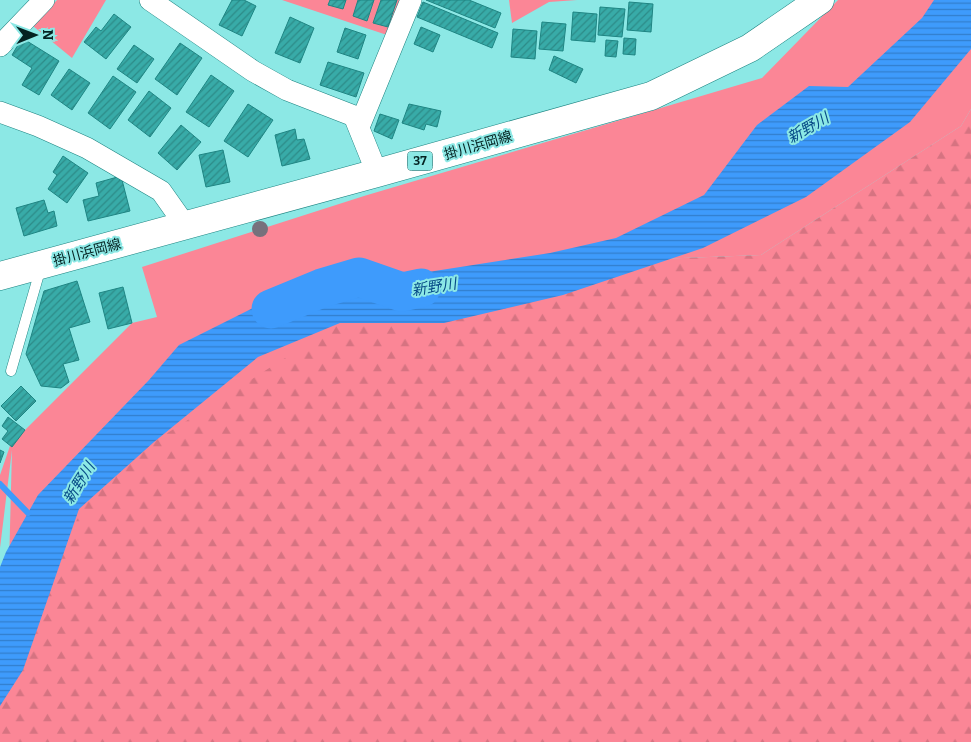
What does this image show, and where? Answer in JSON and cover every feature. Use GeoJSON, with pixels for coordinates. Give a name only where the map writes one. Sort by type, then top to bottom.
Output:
{"type":"FeatureCollection","features":[{"type":"Feature","properties":{"kind":"main road","name":"掛川浜岡線"},"geometry":{"type":"LineString","coordinates":[[0,276],[651,96],[750,48],[820,0]]}},
{"type":"Feature","properties":{"kind":"street"},"geometry":{"type":"LineString","coordinates":[[0,46],[44,0]]}},
{"type":"Feature","properties":{"kind":"street"},"geometry":{"type":"LineString","coordinates":[[150,0],[171,10],[253,71],[287,90],[354,116],[377,173]]}},
{"type":"Feature","properties":{"kind":"street"},"geometry":{"type":"LineString","coordinates":[[359,128],[411,0]]}},
{"type":"Feature","properties":{"kind":"street"},"geometry":{"type":"LineString","coordinates":[[0,112],[38,126],[87,148],[161,190],[185,225]]}},
{"type":"Feature","properties":{"kind":"lane"},"geometry":{"type":"LineString","coordinates":[[11,371],[42,264]]}},
{"type":"Feature","properties":{"kind":"green space"},"geometry":{"type":"Polygon","coordinates":[[[57,0],[106,0],[72,58],[33,26],[57,0]]]}},
{"type":"Feature","properties":{"kind":"green space"},"geometry":{"type":"Polygon","coordinates":[[[282,0],[404,0],[390,36],[282,0]]]}},
{"type":"Feature","properties":{"kind":"green space"},"geometry":{"type":"Polygon","coordinates":[[[509,0],[577,0],[549,2],[512,23],[509,0]]]}},
{"type":"Feature","properties":{"kind":"green space"},"geometry":{"type":"Polygon","coordinates":[[[838,0],[971,0],[971,109],[961,126],[761,255],[552,263],[6,682],[12,450],[0,548],[0,475],[12,440],[25,430],[132,323],[157,317],[142,267],[364,196],[762,78],[838,0]]]}},
{"type":"Feature","properties":{"kind":"green space"},"geometry":{"type":"Polygon","coordinates":[[[971,109],[971,742],[0,742],[0,666],[100,476],[384,295],[552,263],[761,255],[961,126],[971,109]]]}},
{"type":"Feature","properties":{"kind":"water"},"geometry":{"type":"Polygon","coordinates":[[[934,0],[971,0],[971,49],[910,122],[806,197],[703,248],[563,295],[444,323],[340,323],[258,357],[154,442],[79,509],[23,670],[0,706],[0,567],[6,552],[38,495],[149,380],[179,345],[271,299],[319,289],[550,253],[616,238],[704,195],[757,125],[809,86],[848,87],[922,18],[934,0]]]}},
{"type":"Feature","properties":{"kind":"building"},"geometry":{"type":"Polygon","coordinates":[[[232,0],[244,0],[256,6],[242,36],[219,25],[232,0]]]}},
{"type":"Feature","properties":{"kind":"building"},"geometry":{"type":"Polygon","coordinates":[[[330,0],[346,0],[343,9],[328,5],[330,0]]]}},
{"type":"Feature","properties":{"kind":"building"},"geometry":{"type":"Polygon","coordinates":[[[358,0],[374,0],[367,21],[353,16],[358,0]]]}},
{"type":"Feature","properties":{"kind":"building"},"geometry":{"type":"Polygon","coordinates":[[[381,0],[397,0],[388,27],[373,23],[381,0]]]}},
{"type":"Feature","properties":{"kind":"building"},"geometry":{"type":"Polygon","coordinates":[[[426,0],[469,0],[501,13],[495,28],[426,0]]]}},
{"type":"Feature","properties":{"kind":"building"},"geometry":{"type":"Polygon","coordinates":[[[423,2],[498,33],[492,48],[417,17],[423,2]]]}},
{"type":"Feature","properties":{"kind":"building"},"geometry":{"type":"Polygon","coordinates":[[[629,2],[653,4],[651,32],[627,30],[629,2]]]}},
{"type":"Feature","properties":{"kind":"building"},"geometry":{"type":"Polygon","coordinates":[[[600,7],[625,9],[622,37],[598,35],[600,7]]]}},
{"type":"Feature","properties":{"kind":"building"},"geometry":{"type":"Polygon","coordinates":[[[573,12],[597,14],[595,42],[571,40],[573,12]]]}},
{"type":"Feature","properties":{"kind":"building"},"geometry":{"type":"Polygon","coordinates":[[[114,14],[131,27],[106,59],[84,42],[96,27],[101,31],[114,14]]]}},
{"type":"Feature","properties":{"kind":"building"},"geometry":{"type":"Polygon","coordinates":[[[290,17],[314,28],[300,63],[275,53],[290,17]]]}},
{"type":"Feature","properties":{"kind":"building"},"geometry":{"type":"Polygon","coordinates":[[[542,22],[566,24],[563,51],[539,49],[542,22]]]}},
{"type":"Feature","properties":{"kind":"building"},"geometry":{"type":"Polygon","coordinates":[[[421,27],[440,35],[433,52],[414,44],[421,27]]]}},
{"type":"Feature","properties":{"kind":"building"},"geometry":{"type":"Polygon","coordinates":[[[345,28],[366,35],[358,59],[337,52],[345,28]]]}},
{"type":"Feature","properties":{"kind":"building"},"geometry":{"type":"Polygon","coordinates":[[[513,29],[537,31],[535,59],[511,57],[513,29]]]}},
{"type":"Feature","properties":{"kind":"building"},"geometry":{"type":"Polygon","coordinates":[[[22,38],[59,61],[39,95],[22,85],[32,68],[12,55],[22,38]]]}},
{"type":"Feature","properties":{"kind":"building"},"geometry":{"type":"Polygon","coordinates":[[[624,38],[636,39],[635,55],[623,54],[624,38]]]}},
{"type":"Feature","properties":{"kind":"building"},"geometry":{"type":"Polygon","coordinates":[[[606,40],[618,41],[616,57],[605,56],[606,40]]]}},
{"type":"Feature","properties":{"kind":"building"},"geometry":{"type":"Polygon","coordinates":[[[180,43],[202,58],[177,95],[155,79],[180,43]]]}},
{"type":"Feature","properties":{"kind":"building"},"geometry":{"type":"Polygon","coordinates":[[[134,45],[154,59],[137,83],[117,69],[134,45]]]}},
{"type":"Feature","properties":{"kind":"building"},"geometry":{"type":"Polygon","coordinates":[[[554,56],[583,69],[576,83],[549,70],[554,56]]]}},
{"type":"Feature","properties":{"kind":"building"},"geometry":{"type":"Polygon","coordinates":[[[328,62],[364,73],[356,97],[320,85],[328,62]]]}},
{"type":"Feature","properties":{"kind":"building"},"geometry":{"type":"Polygon","coordinates":[[[69,69],[90,83],[72,110],[51,95],[69,69]]]}},
{"type":"Feature","properties":{"kind":"building"},"geometry":{"type":"Polygon","coordinates":[[[211,75],[234,91],[209,127],[186,112],[211,75]]]}},
{"type":"Feature","properties":{"kind":"building"},"geometry":{"type":"Polygon","coordinates":[[[113,76],[136,92],[110,129],[88,113],[113,76]]]}},
{"type":"Feature","properties":{"kind":"building"},"geometry":{"type":"Polygon","coordinates":[[[149,91],[171,108],[150,137],[128,120],[149,91]]]}},
{"type":"Feature","properties":{"kind":"building"},"geometry":{"type":"Polygon","coordinates":[[[248,104],[273,120],[248,157],[224,141],[248,104]]]}},
{"type":"Feature","properties":{"kind":"building"},"geometry":{"type":"Polygon","coordinates":[[[409,104],[441,111],[437,127],[426,124],[424,130],[402,123],[409,104]]]}},
{"type":"Feature","properties":{"kind":"building"},"geometry":{"type":"Polygon","coordinates":[[[380,114],[399,120],[392,139],[374,131],[380,114]]]}},
{"type":"Feature","properties":{"kind":"building"},"geometry":{"type":"Polygon","coordinates":[[[181,125],[201,142],[177,170],[158,153],[181,125]]]}},
{"type":"Feature","properties":{"kind":"building"},"geometry":{"type":"Polygon","coordinates":[[[295,129],[297,140],[304,139],[310,159],[282,166],[275,135],[295,129]]]}},
{"type":"Feature","properties":{"kind":"building"},"geometry":{"type":"Polygon","coordinates":[[[223,150],[230,182],[206,187],[199,155],[223,150]]]}},
{"type":"Feature","properties":{"kind":"building"},"geometry":{"type":"Polygon","coordinates":[[[63,156],[88,173],[67,203],[48,189],[57,175],[53,172],[63,156]]]}},
{"type":"Feature","properties":{"kind":"building"},"geometry":{"type":"Polygon","coordinates":[[[121,176],[130,211],[88,221],[83,200],[99,196],[96,183],[121,176]]]}},
{"type":"Feature","properties":{"kind":"building"},"geometry":{"type":"Polygon","coordinates":[[[44,200],[48,213],[54,211],[57,226],[24,236],[16,208],[44,200]]]}},
{"type":"Feature","properties":{"kind":"building"},"geometry":{"type":"Polygon","coordinates":[[[77,281],[90,322],[69,328],[79,360],[63,364],[69,382],[61,388],[41,386],[26,354],[44,291],[77,281]]]}},
{"type":"Feature","properties":{"kind":"building"},"geometry":{"type":"Polygon","coordinates":[[[123,287],[132,323],[108,329],[99,293],[123,287]]]}},
{"type":"Feature","properties":{"kind":"building"},"geometry":{"type":"Polygon","coordinates":[[[21,386],[36,401],[16,421],[1,406],[21,386]]]}},
{"type":"Feature","properties":{"kind":"building"},"geometry":{"type":"Polygon","coordinates":[[[8,417],[25,430],[12,447],[2,439],[8,431],[2,426],[8,417]]]}},
{"type":"Feature","properties":{"kind":"building"},"geometry":{"type":"Polygon","coordinates":[[[0,450],[4,452],[0,463],[0,450]]]}},
{"type":"Feature","properties":{"kind":"waterway","name":"新野川"},"geometry":{"type":"LineString","coordinates":[[271,309],[322,288],[359,277],[402,292],[421,288]]}},
{"type":"Feature","properties":{"kind":"waterway"},"geometry":{"type":"LineString","coordinates":[[0,484],[28,513]]}}]}
